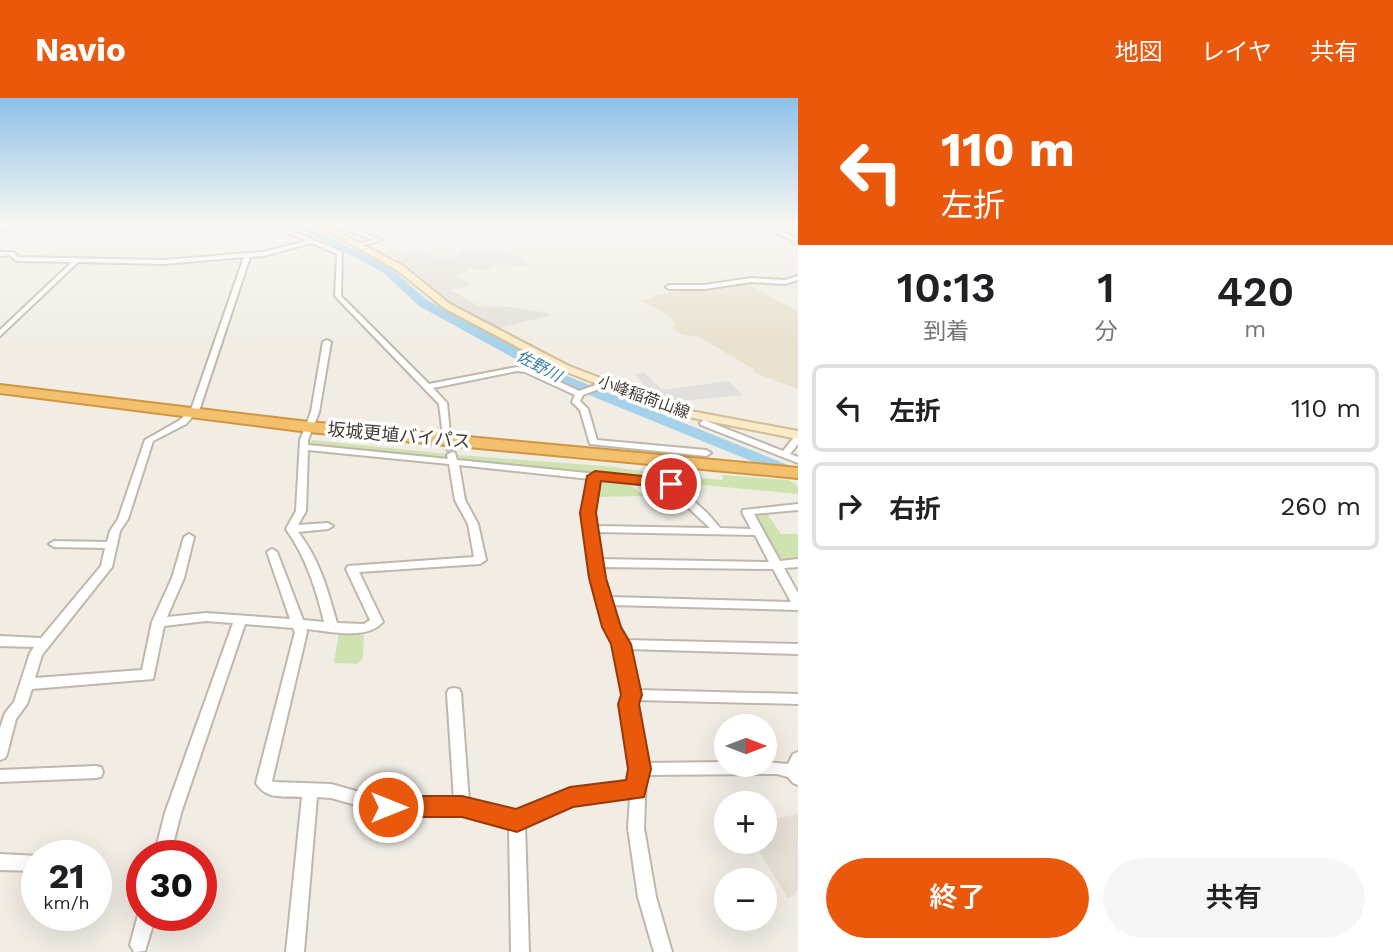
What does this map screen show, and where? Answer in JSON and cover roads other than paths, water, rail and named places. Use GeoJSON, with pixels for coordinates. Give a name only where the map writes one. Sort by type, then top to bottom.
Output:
{"type":"FeatureCollection","features":[{"type":"Feature","properties":{"kind":"highway","name":"坂城更埴バイパス"},"geometry":{"type":"LineString","coordinates":[[0,388],[306,437],[458,452],[714,463],[798,475]]}},
{"type":"Feature","properties":{"kind":"highway","name":"坂城更埴バイパス"},"geometry":{"type":"LineString","coordinates":[[0,397],[187,418]]}},
{"type":"Feature","properties":{"kind":"main road","name":"小峰稲荷山線"},"geometry":{"type":"LineString","coordinates":[[394,265],[447,306],[600,384],[682,413],[798,436]]}},
{"type":"Feature","properties":{"kind":"street"},"geometry":{"type":"LineString","coordinates":[[0,334],[72,265]]}},
{"type":"Feature","properties":{"kind":"street"},"geometry":{"type":"LineString","coordinates":[[0,754],[3,729],[26,684],[36,653],[106,567],[115,531],[123,519],[149,440],[187,418],[196,408],[245,265]]}},
{"type":"Feature","properties":{"kind":"street"},"geometry":{"type":"LineString","coordinates":[[339,265],[338,296],[443,403],[446,434]]}},
{"type":"Feature","properties":{"kind":"street"},"geometry":{"type":"LineString","coordinates":[[668,287],[705,287],[751,280],[785,282],[798,278]]}},
{"type":"Feature","properties":{"kind":"street"},"geometry":{"type":"LineString","coordinates":[[291,529],[301,511],[306,437],[315,412],[327,342]]}},
{"type":"Feature","properties":{"kind":"street"},"geometry":{"type":"LineString","coordinates":[[428,387],[527,370],[580,394]]}},
{"type":"Feature","properties":{"kind":"street"},"geometry":{"type":"LineString","coordinates":[[600,384],[580,394],[576,402],[584,409],[593,442],[663,452],[714,463]]}},
{"type":"Feature","properties":{"kind":"street"},"geometry":{"type":"LineString","coordinates":[[704,423],[798,460]]}},
{"type":"Feature","properties":{"kind":"street"},"geometry":{"type":"LineString","coordinates":[[785,454],[798,436]]}},
{"type":"Feature","properties":{"kind":"street"},"geometry":{"type":"LineString","coordinates":[[306,437],[453,459],[595,476],[670,479],[675,490],[710,517],[717,531]]}},
{"type":"Feature","properties":{"kind":"street"},"geometry":{"type":"LineString","coordinates":[[158,622],[206,617],[366,628],[377,622],[352,569],[480,560],[470,518],[460,499],[453,459]]}},
{"type":"Feature","properties":{"kind":"street"},"geometry":{"type":"LineString","coordinates":[[595,476],[588,513],[589,529],[594,563],[611,627],[621,644],[631,695],[628,704],[639,769],[636,828],[643,874],[663,952]]}},
{"type":"Feature","properties":{"kind":"street"},"geometry":{"type":"LineString","coordinates":[[604,601],[798,605],[747,512],[798,507]]}},
{"type":"Feature","properties":{"kind":"street"},"geometry":{"type":"LineString","coordinates":[[291,529],[328,526]]}},
{"type":"Feature","properties":{"kind":"street"},"geometry":{"type":"LineString","coordinates":[[291,529],[303,545],[321,587],[332,627]]}},
{"type":"Feature","properties":{"kind":"street"},"geometry":{"type":"LineString","coordinates":[[589,529],[757,532]]}},
{"type":"Feature","properties":{"kind":"street"},"geometry":{"type":"LineString","coordinates":[[26,684],[148,675],[158,622],[178,578],[188,537]]}},
{"type":"Feature","properties":{"kind":"street"},"geometry":{"type":"LineString","coordinates":[[54,544],[111,545]]}},
{"type":"Feature","properties":{"kind":"street"},"geometry":{"type":"LineString","coordinates":[[272,552],[300,632],[264,783],[271,789],[331,791],[388,807],[462,807],[517,821],[570,797],[613,790],[636,790]]}},
{"type":"Feature","properties":{"kind":"street"},"geometry":{"type":"LineString","coordinates":[[594,563],[798,563]]}},
{"type":"Feature","properties":{"kind":"street"},"geometry":{"type":"LineString","coordinates":[[166,840],[173,813],[241,619]]}},
{"type":"Feature","properties":{"kind":"street"},"geometry":{"type":"LineString","coordinates":[[0,641],[44,643]]}},
{"type":"Feature","properties":{"kind":"street"},"geometry":{"type":"LineString","coordinates":[[621,644],[798,649]]}},
{"type":"Feature","properties":{"kind":"street"},"geometry":{"type":"LineString","coordinates":[[454,693],[462,807]]}},
{"type":"Feature","properties":{"kind":"street"},"geometry":{"type":"LineString","coordinates":[[631,695],[798,699]]}},
{"type":"Feature","properties":{"kind":"street"},"geometry":{"type":"LineString","coordinates":[[639,769],[796,769]]}},
{"type":"Feature","properties":{"kind":"street"},"geometry":{"type":"LineString","coordinates":[[0,776],[96,772]]}},
{"type":"Feature","properties":{"kind":"street"},"geometry":{"type":"LineString","coordinates":[[295,952],[310,789]]}},
{"type":"Feature","properties":{"kind":"street"},"geometry":{"type":"LineString","coordinates":[[517,821],[520,952]]}},
{"type":"Feature","properties":{"kind":"street"},"geometry":{"type":"LineString","coordinates":[[0,862],[21,863]]}},
{"type":"Feature","properties":{"kind":"street"},"geometry":{"type":"LineString","coordinates":[[138,945],[142,931]]}},
{"type":"Feature","properties":{"kind":"waterway","name":"佐野川"},"geometry":{"type":"LineString","coordinates":[[377,265],[389,272],[423,303],[562,379],[798,475]]}},
{"type":"Feature","properties":{"kind":"tunnel"},"geometry":{"type":"LineString","coordinates":[[446,434],[452,455]]}},
{"type":"Feature","properties":{"kind":"tunnel"},"geometry":{"type":"LineString","coordinates":[[663,455],[668,474]]}}]}
